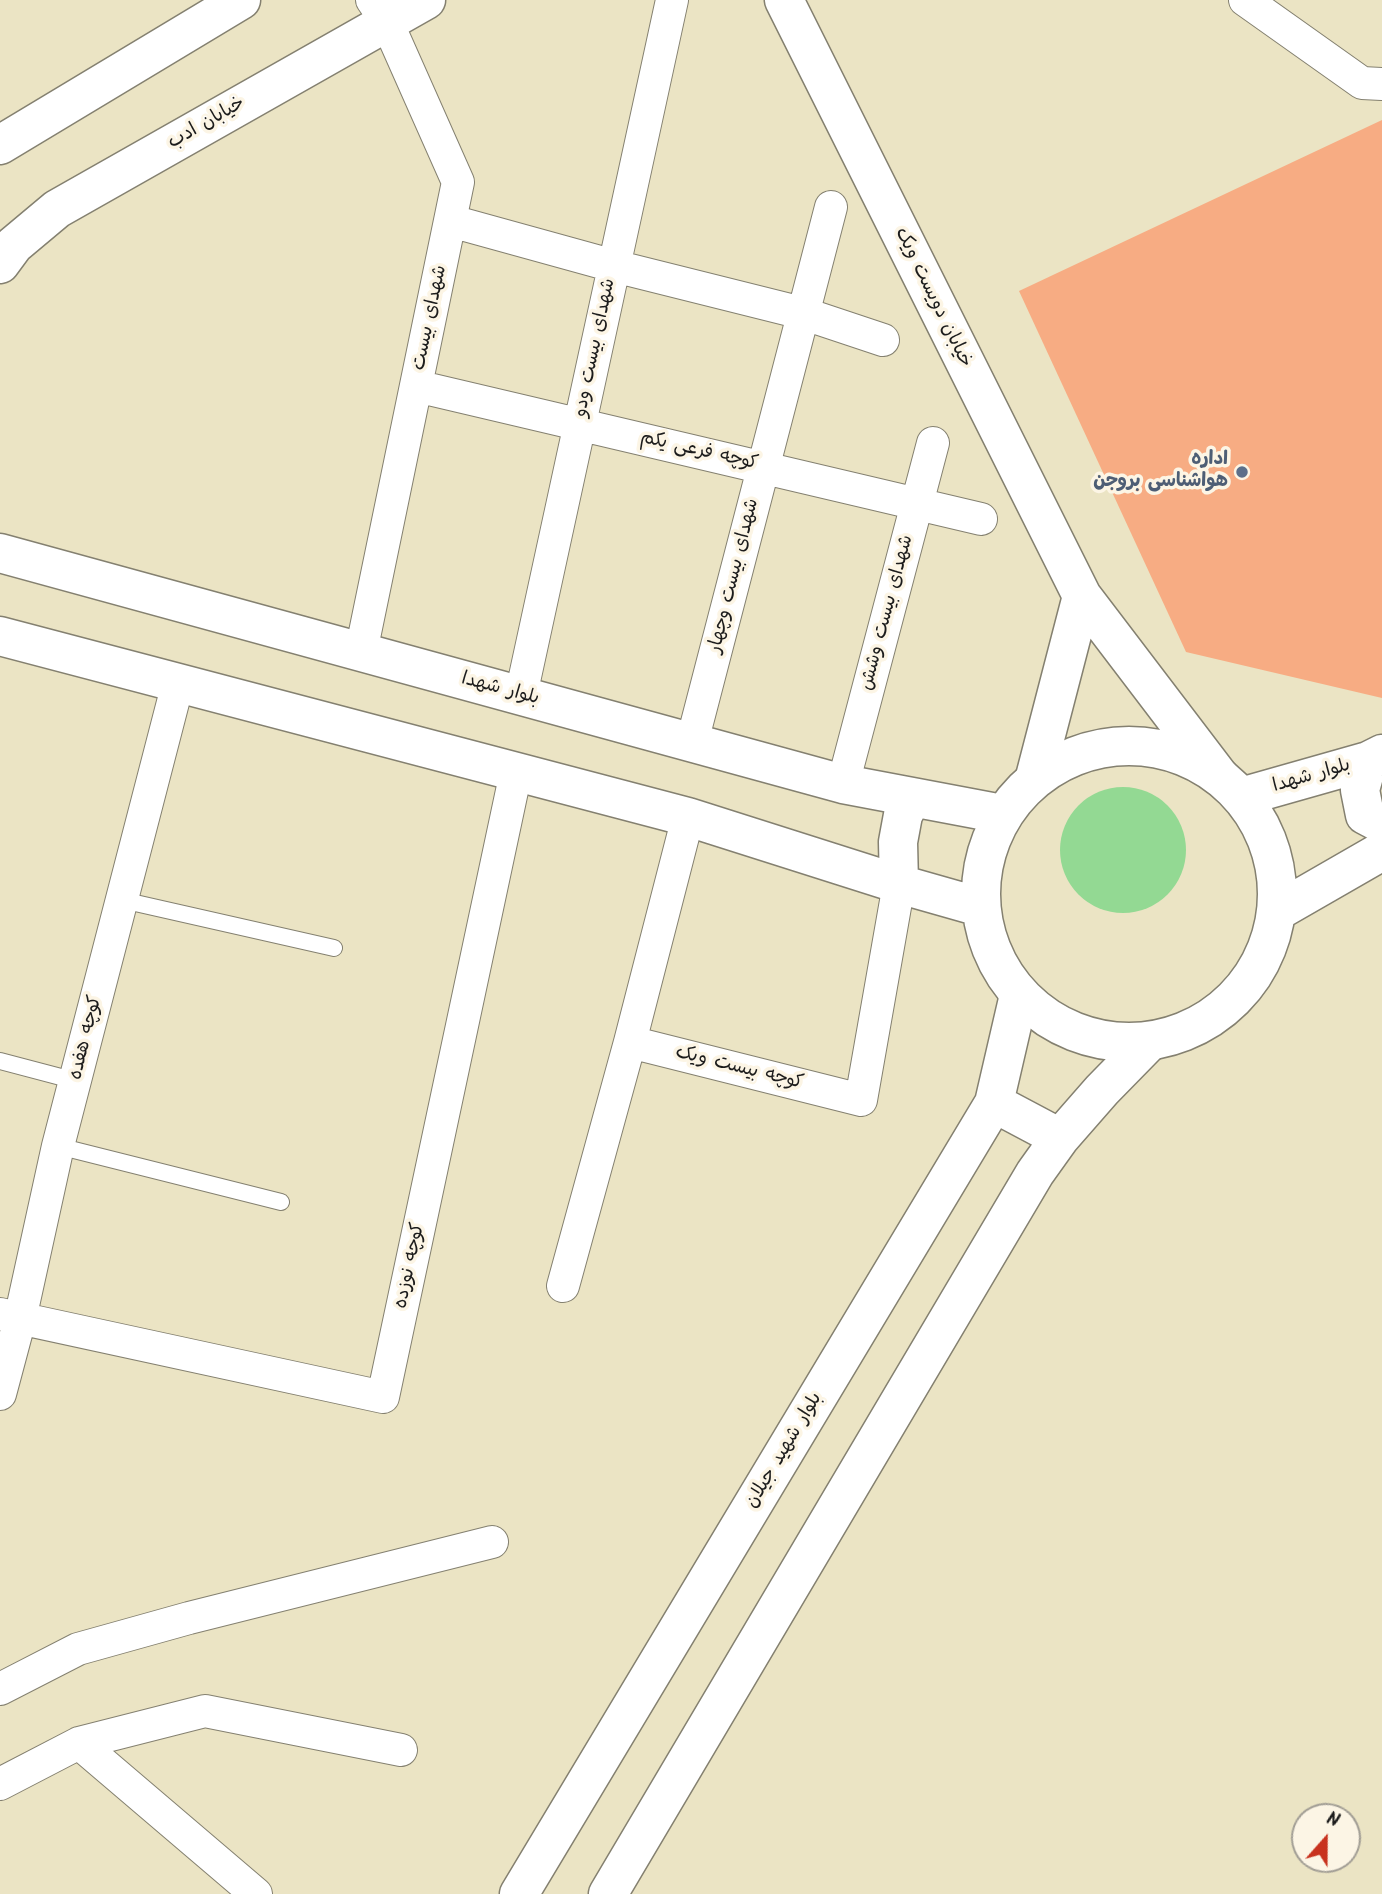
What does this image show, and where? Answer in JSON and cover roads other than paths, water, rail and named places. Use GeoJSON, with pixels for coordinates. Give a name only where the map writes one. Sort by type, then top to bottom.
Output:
{"type":"FeatureCollection","features":[{"type":"Feature","properties":{"kind":"street"},"geometry":{"type":"LineString","coordinates":[[0,145],[241,0]]}},
{"type":"Feature","properties":{"kind":"street","name":"خیابان ادب"},"geometry":{"type":"LineString","coordinates":[[0,264],[14,245],[57,209],[379,11],[426,0]]}},
{"type":"Feature","properties":{"kind":"street","name":"شهدای بیست ودو"},"geometry":{"type":"LineString","coordinates":[[521,695],[672,0]]}},
{"type":"Feature","properties":{"kind":"street","name":"خیابان دویست ویک"},"geometry":{"type":"LineString","coordinates":[[785,0],[1082,596],[1259,822],[1275,866],[1276,912],[1263,959],[1235,999],[1195,1027],[1150,1041]]}},
{"type":"Feature","properties":{"kind":"street"},"geometry":{"type":"LineString","coordinates":[[1245,0],[1362,83],[1382,84]]}},
{"type":"Feature","properties":{"kind":"street","name":"شهدای بیست"},"geometry":{"type":"LineString","coordinates":[[361,652],[458,182],[379,11]]}},
{"type":"Feature","properties":{"kind":"street","name":"شهدای بیست وچهار"},"geometry":{"type":"LineString","coordinates":[[692,742],[831,207]]}},
{"type":"Feature","properties":{"kind":"street"},"geometry":{"type":"LineString","coordinates":[[451,221],[614,266],[802,313],[883,340]]}},
{"type":"Feature","properties":{"kind":"street","name":"کوچه فرعی یکم"},"geometry":{"type":"LineString","coordinates":[[416,386],[981,519]]}},
{"type":"Feature","properties":{"kind":"street","name":"شهدای بیست وشش"},"geometry":{"type":"LineString","coordinates":[[843,784],[933,443]]}},
{"type":"Feature","properties":{"kind":"street","name":"بلوار شهدا"},"geometry":{"type":"LineString","coordinates":[[0,553],[843,784],[1002,814]]}},
{"type":"Feature","properties":{"kind":"street"},"geometry":{"type":"LineString","coordinates":[[1035,777],[1082,596]]}},
{"type":"Feature","properties":{"kind":"street"},"geometry":{"type":"LineString","coordinates":[[0,636],[688,817],[980,907]]}},
{"type":"Feature","properties":{"kind":"street","name":"کوچه هفده"},"geometry":{"type":"LineString","coordinates":[[0,1394],[10,1317],[76,1081],[178,682]]}},
{"type":"Feature","properties":{"kind":"street"},"geometry":{"type":"LineString","coordinates":[[1150,1041],[1102,1040],[1057,1024],[1019,995],[992,954],[980,907],[983,859],[1002,814],[1035,777],[1078,754],[1126,745],[1176,753],[1230,787]]}},
{"type":"Feature","properties":{"kind":"street"},"geometry":{"type":"LineString","coordinates":[[1375,758],[1360,790],[1365,815],[1382,824]]}},
{"type":"Feature","properties":{"kind":"street","name":"بلوار شهدا"},"geometry":{"type":"LineString","coordinates":[[1230,787],[1375,758]]}},
{"type":"Feature","properties":{"kind":"street","name":"کوچه نوزده"},"geometry":{"type":"LineString","coordinates":[[10,1317],[383,1397],[516,772]]}},
{"type":"Feature","properties":{"kind":"street"},"geometry":{"type":"LineString","coordinates":[[899,884],[898,842],[903,815],[912,798]]}},
{"type":"Feature","properties":{"kind":"street"},"geometry":{"type":"LineString","coordinates":[[563,1286],[688,817]]}},
{"type":"Feature","properties":{"kind":"street"},"geometry":{"type":"LineString","coordinates":[[1276,912],[1382,851]]}},
{"type":"Feature","properties":{"kind":"street","name":"کوچه بیست ویک"},"geometry":{"type":"LineString","coordinates":[[630,1042],[861,1100],[899,884]]}},
{"type":"Feature","properties":{"kind":"street","name":"بلوار شهید جیلان"},"geometry":{"type":"LineString","coordinates":[[519,1894],[994,1103],[1019,995]]}},
{"type":"Feature","properties":{"kind":"street"},"geometry":{"type":"LineString","coordinates":[[608,1894],[1035,1173],[1060,1138],[1150,1041]]}},
{"type":"Feature","properties":{"kind":"street"},"geometry":{"type":"LineString","coordinates":[[994,1103],[1060,1138]]}},
{"type":"Feature","properties":{"kind":"street"},"geometry":{"type":"LineString","coordinates":[[0,1689],[78,1649],[189,1618],[492,1542]]}},
{"type":"Feature","properties":{"kind":"street"},"geometry":{"type":"LineString","coordinates":[[0,1784],[79,1743],[205,1711],[401,1750]]}},
{"type":"Feature","properties":{"kind":"street"},"geometry":{"type":"LineString","coordinates":[[79,1743],[256,1894]]}},
{"type":"Feature","properties":{"kind":"lane"},"geometry":{"type":"LineString","coordinates":[[122,900],[334,948]]}},
{"type":"Feature","properties":{"kind":"lane"},"geometry":{"type":"LineString","coordinates":[[0,1061],[76,1081]]}},
{"type":"Feature","properties":{"kind":"lane"},"geometry":{"type":"LineString","coordinates":[[58,1146],[281,1202]]}},
{"type":"Feature","properties":{"kind":"place","name":"اداره هواشناسی بروجن"},"geometry":{"type":"Point","coordinates":[1242,472]}}]}
